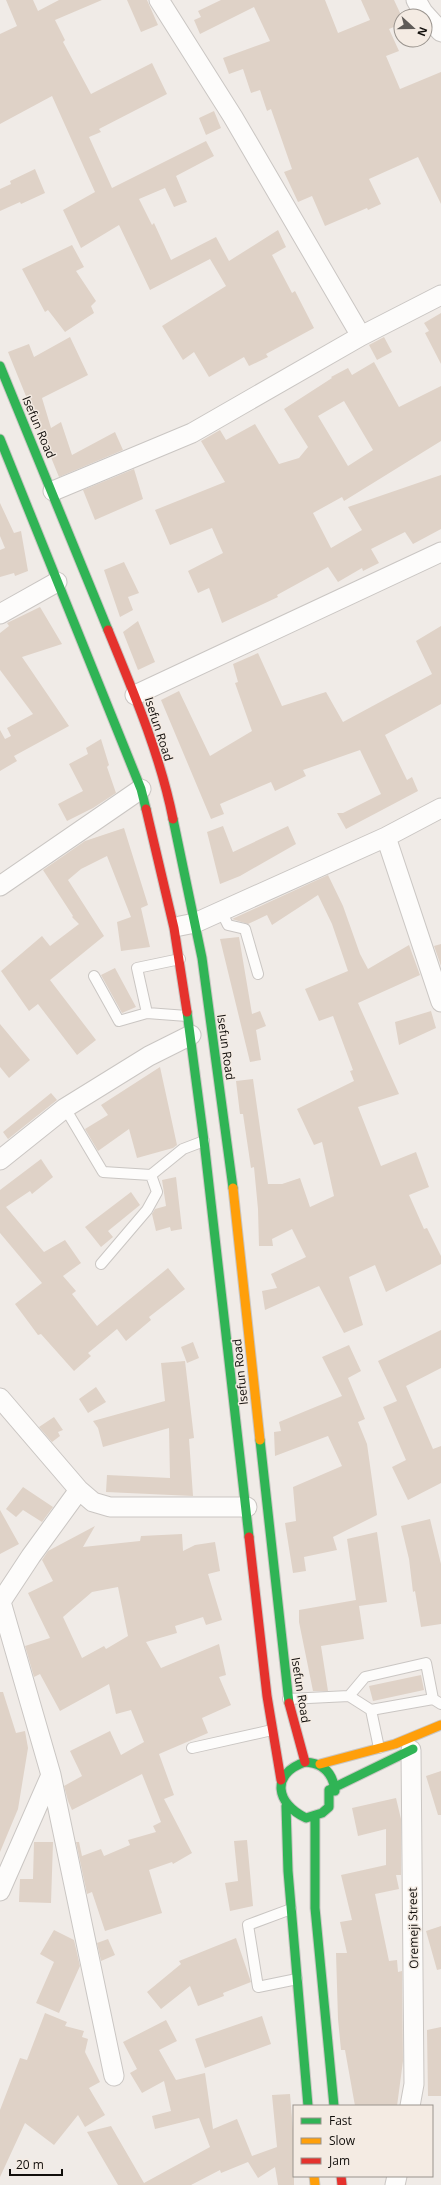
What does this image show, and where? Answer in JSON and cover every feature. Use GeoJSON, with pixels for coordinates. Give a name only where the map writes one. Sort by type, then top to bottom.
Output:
{"type":"FeatureCollection","features":[{"type":"Feature","properties":{"kind":"street"},"geometry":{"type":"LineString","coordinates":[[159,0],[233,117],[360,336]]}},
{"type":"Feature","properties":{"kind":"street"},"geometry":{"type":"LineString","coordinates":[[416,0],[423,12],[441,32]]}},
{"type":"Feature","properties":{"kind":"street"},"geometry":{"type":"LineString","coordinates":[[53,491],[192,433],[360,336],[441,295]]}},
{"type":"Feature","properties":{"kind":"street","name":"Isefun Road"},"geometry":{"type":"LineString","coordinates":[[0,366],[53,491],[135,695],[168,792],[202,958],[229,1152],[288,1699],[305,1762]]}},
{"type":"Feature","properties":{"kind":"street","name":"Isefun Road"},"geometry":{"type":"LineString","coordinates":[[0,439],[141,789],[174,928],[180,959],[204,1141],[272,1730],[281,1780]]}},
{"type":"Feature","properties":{"kind":"street"},"geometry":{"type":"LineString","coordinates":[[135,695],[441,552]]}},
{"type":"Feature","properties":{"kind":"street"},"geometry":{"type":"LineString","coordinates":[[0,614],[57,582]]}},
{"type":"Feature","properties":{"kind":"street"},"geometry":{"type":"LineString","coordinates":[[0,886],[141,789]]}},
{"type":"Feature","properties":{"kind":"street"},"geometry":{"type":"LineString","coordinates":[[174,928],[195,923],[386,837],[441,808]]}},
{"type":"Feature","properties":{"kind":"street"},"geometry":{"type":"LineString","coordinates":[[386,837],[441,1002]]}},
{"type":"Feature","properties":{"kind":"street"},"geometry":{"type":"LineString","coordinates":[[0,1160],[65,1108],[149,1056],[190,1035]]}},
{"type":"Feature","properties":{"kind":"street"},"geometry":{"type":"LineString","coordinates":[[0,1398],[79,1490],[94,1502],[110,1507],[247,1507]]}},
{"type":"Feature","properties":{"kind":"street"},"geometry":{"type":"LineString","coordinates":[[79,1490],[0,1602],[51,1775],[114,2076]]}},
{"type":"Feature","properties":{"kind":"street"},"geometry":{"type":"LineString","coordinates":[[329,1790],[329,1807],[315,1816],[306,1818],[286,1806],[281,1797],[281,1780],[291,1766],[305,1762],[320,1764],[380,1748],[441,1725]]}},
{"type":"Feature","properties":{"kind":"street"},"geometry":{"type":"LineString","coordinates":[[329,1790],[418,1748]]}},
{"type":"Feature","properties":{"kind":"street","name":"Oremeji Street"},"geometry":{"type":"LineString","coordinates":[[410,2105],[414,2084],[418,1748]]}},
{"type":"Feature","properties":{"kind":"street"},"geometry":{"type":"LineString","coordinates":[[320,1764],[326,1769],[333,1779],[335,1791],[329,1790]]}},
{"type":"Feature","properties":{"kind":"street"},"geometry":{"type":"LineString","coordinates":[[0,1891],[51,1775]]}},
{"type":"Feature","properties":{"kind":"street"},"geometry":{"type":"LineString","coordinates":[[286,1806],[291,1909],[308,2105]]}},
{"type":"Feature","properties":{"kind":"street"},"geometry":{"type":"LineString","coordinates":[[315,1816],[315,1908],[334,2105]]}},
{"type":"Feature","properties":{"kind":"lane"},"geometry":{"type":"LineString","coordinates":[[221,911],[228,925],[245,929],[258,974]]}},
{"type":"Feature","properties":{"kind":"lane"},"geometry":{"type":"LineString","coordinates":[[147,1012],[137,968],[180,959]]}},
{"type":"Feature","properties":{"kind":"lane"},"geometry":{"type":"LineString","coordinates":[[94,976],[119,1021],[147,1012],[187,1016]]}},
{"type":"Feature","properties":{"kind":"lane"},"geometry":{"type":"LineString","coordinates":[[65,1108],[103,1172],[151,1174],[183,1148],[204,1141]]}},
{"type":"Feature","properties":{"kind":"lane"},"geometry":{"type":"LineString","coordinates":[[101,1264],[148,1210],[157,1192],[151,1174]]}},
{"type":"Feature","properties":{"kind":"lane"},"geometry":{"type":"LineString","coordinates":[[288,1699],[349,1696],[371,1710],[437,1701],[426,1663],[365,1677],[349,1696]]}},
{"type":"Feature","properties":{"kind":"lane"},"geometry":{"type":"LineString","coordinates":[[371,1710],[380,1748]]}},
{"type":"Feature","properties":{"kind":"lane"},"geometry":{"type":"LineString","coordinates":[[192,1748],[272,1730]]}},
{"type":"Feature","properties":{"kind":"lane"},"geometry":{"type":"LineString","coordinates":[[291,1909],[248,1926],[258,1987],[297,1979]]}},
{"type":"Feature","properties":{"kind":"building"},"geometry":{"type":"Polygon","coordinates":[[[6,0],[33,0],[38,11],[59,0],[102,0],[55,20],[65,40],[63,42],[91,94],[152,63],[167,94],[99,129],[101,132],[89,137],[112,188],[206,141],[214,156],[176,176],[187,202],[174,207],[165,188],[139,199],[152,225],[154,223],[171,260],[216,237],[229,261],[278,230],[286,247],[272,255],[292,293],[295,291],[314,328],[266,354],[268,357],[249,366],[244,357],[209,377],[194,352],[183,360],[162,326],[226,286],[210,259],[150,290],[119,225],[81,248],[63,210],[95,192],[52,96],[0,124],[0,34],[17,26],[6,0]]]}},
{"type":"Feature","properties":{"kind":"building"},"geometry":{"type":"Polygon","coordinates":[[[127,0],[147,0],[158,25],[141,32],[127,0]]]}},
{"type":"Feature","properties":{"kind":"building"},"geometry":{"type":"Polygon","coordinates":[[[221,0],[325,0],[338,33],[370,20],[361,0],[394,0],[398,8],[393,8],[393,27],[389,29],[393,38],[393,48],[398,48],[399,51],[386,56],[400,89],[441,72],[441,204],[418,157],[369,179],[381,204],[368,210],[367,208],[325,226],[312,196],[298,202],[284,172],[292,169],[271,109],[267,111],[260,90],[251,93],[243,69],[229,74],[223,58],[270,41],[254,7],[200,34],[194,20],[201,17],[198,11],[221,0]]]}},
{"type":"Feature","properties":{"kind":"building"},"geometry":{"type":"Polygon","coordinates":[[[214,111],[221,128],[206,135],[199,118],[214,111]]]}},
{"type":"Feature","properties":{"kind":"building"},"geometry":{"type":"Polygon","coordinates":[[[35,169],[45,193],[21,204],[20,202],[0,211],[0,189],[11,184],[10,181],[35,169]]]}},
{"type":"Feature","properties":{"kind":"building"},"geometry":{"type":"Polygon","coordinates":[[[72,245],[84,267],[76,271],[96,301],[91,306],[94,313],[65,332],[48,310],[45,312],[22,269],[72,245]]]}},
{"type":"Feature","properties":{"kind":"building"},"geometry":{"type":"Polygon","coordinates":[[[441,313],[441,364],[425,333],[429,331],[424,323],[441,313]]]}},
{"type":"Feature","properties":{"kind":"building"},"geometry":{"type":"Polygon","coordinates":[[[70,337],[88,375],[42,398],[51,428],[61,422],[72,455],[115,432],[123,450],[59,477],[8,352],[29,344],[34,357],[70,337]]]}},
{"type":"Feature","properties":{"kind":"building"},"geometry":{"type":"Polygon","coordinates":[[[384,337],[392,352],[377,360],[369,345],[384,337]]]}},
{"type":"Feature","properties":{"kind":"building"},"geometry":{"type":"Polygon","coordinates":[[[374,362],[399,407],[441,386],[441,441],[344,501],[342,497],[313,513],[331,548],[362,530],[348,507],[441,475],[441,529],[413,544],[405,532],[371,549],[379,563],[363,571],[362,568],[338,582],[328,567],[277,595],[278,597],[222,623],[209,588],[198,593],[188,571],[223,553],[212,528],[170,545],[155,510],[225,482],[201,441],[220,430],[226,440],[255,424],[279,464],[299,458],[308,447],[284,409],[332,378],[331,377],[348,368],[352,375],[374,362]],[[344,401],[318,416],[348,466],[373,450],[344,401]]]}},
{"type":"Feature","properties":{"kind":"building"},"geometry":{"type":"Polygon","coordinates":[[[134,469],[143,499],[95,520],[83,490],[134,469]]]}},
{"type":"Feature","properties":{"kind":"building"},"geometry":{"type":"Polygon","coordinates":[[[0,503],[14,533],[21,531],[28,571],[15,576],[14,573],[0,577],[0,550],[5,548],[0,536],[0,503]]]}},
{"type":"Feature","properties":{"kind":"building"},"geometry":{"type":"Polygon","coordinates":[[[124,562],[139,593],[128,597],[133,610],[120,617],[104,570],[124,562]]]}},
{"type":"Feature","properties":{"kind":"building"},"geometry":{"type":"Polygon","coordinates":[[[40,607],[62,644],[22,657],[69,726],[14,756],[17,761],[0,771],[0,730],[5,739],[11,736],[7,728],[33,714],[0,670],[0,633],[9,626],[7,623],[40,607]]]}},
{"type":"Feature","properties":{"kind":"building"},"geometry":{"type":"Polygon","coordinates":[[[138,621],[155,662],[138,670],[123,632],[138,621]]]}},
{"type":"Feature","properties":{"kind":"building"},"geometry":{"type":"Polygon","coordinates":[[[441,626],[441,704],[385,735],[407,780],[412,777],[418,791],[346,829],[337,813],[343,813],[381,794],[360,750],[303,770],[306,776],[275,791],[271,782],[220,804],[224,814],[211,819],[161,700],[179,691],[210,756],[252,731],[235,683],[238,682],[233,664],[258,653],[282,706],[326,692],[343,722],[432,674],[416,641],[441,626]]]}},
{"type":"Feature","properties":{"kind":"building"},"geometry":{"type":"Polygon","coordinates":[[[101,739],[109,765],[107,767],[116,793],[93,808],[67,821],[58,804],[83,791],[69,764],[88,754],[86,748],[101,739]]]}},
{"type":"Feature","properties":{"kind":"building"},"geometry":{"type":"Polygon","coordinates":[[[223,826],[233,852],[288,826],[296,844],[240,876],[220,884],[207,832],[223,826]]]}},
{"type":"Feature","properties":{"kind":"building"},"geometry":{"type":"Polygon","coordinates":[[[124,828],[148,905],[141,908],[150,947],[121,951],[117,922],[131,917],[107,856],[81,869],[68,880],[104,936],[50,980],[96,1040],[77,1055],[38,1004],[29,1011],[1,971],[42,936],[50,946],[79,924],[72,917],[73,916],[43,870],[85,841],[124,828]]]}},
{"type":"Feature","properties":{"kind":"building"},"geometry":{"type":"Polygon","coordinates":[[[328,875],[343,906],[360,954],[368,969],[409,945],[420,975],[358,1003],[399,1094],[358,1107],[381,1166],[416,1152],[429,1187],[409,1195],[424,1229],[427,1228],[441,1256],[441,1264],[386,1292],[375,1265],[349,1277],[363,1325],[344,1333],[319,1286],[265,1310],[262,1291],[277,1288],[271,1274],[306,1257],[292,1229],[272,1239],[273,1246],[259,1246],[258,1209],[254,1167],[251,1168],[243,1114],[240,1114],[236,1081],[253,1079],[268,1184],[282,1184],[300,1178],[310,1207],[334,1196],[322,1142],[314,1145],[297,1109],[354,1081],[350,1071],[353,1070],[333,1016],[319,1021],[305,989],[348,971],[332,924],[318,895],[272,925],[267,915],[248,924],[232,919],[328,875]]]}},
{"type":"Feature","properties":{"kind":"building"},"geometry":{"type":"Polygon","coordinates":[[[239,937],[252,1014],[260,1011],[266,1026],[256,1030],[261,1060],[250,1062],[220,939],[239,937]]]}},
{"type":"Feature","properties":{"kind":"building"},"geometry":{"type":"Polygon","coordinates":[[[441,944],[441,966],[434,946],[441,944]]]}},
{"type":"Feature","properties":{"kind":"building"},"geometry":{"type":"Polygon","coordinates":[[[115,968],[136,1007],[122,1013],[101,975],[115,968]]]}},
{"type":"Feature","properties":{"kind":"building"},"geometry":{"type":"Polygon","coordinates":[[[431,1011],[436,1028],[399,1045],[395,1022],[431,1011]]]}},
{"type":"Feature","properties":{"kind":"building"},"geometry":{"type":"Polygon","coordinates":[[[0,1024],[30,1060],[9,1078],[0,1067],[0,1024]]]}},
{"type":"Feature","properties":{"kind":"building"},"geometry":{"type":"Polygon","coordinates":[[[160,1067],[177,1145],[173,1148],[137,1158],[129,1129],[98,1151],[85,1129],[108,1115],[101,1105],[160,1067]]]}},
{"type":"Feature","properties":{"kind":"building"},"geometry":{"type":"Polygon","coordinates":[[[51,1093],[57,1100],[8,1139],[3,1132],[51,1093]]]}},
{"type":"Feature","properties":{"kind":"building"},"geometry":{"type":"Polygon","coordinates":[[[41,1159],[53,1177],[32,1194],[30,1191],[6,1207],[44,1252],[65,1240],[81,1263],[63,1276],[76,1291],[72,1294],[97,1326],[168,1268],[185,1289],[149,1317],[151,1320],[126,1341],[117,1329],[88,1353],[91,1356],[74,1371],[41,1334],[38,1335],[15,1304],[42,1283],[0,1233],[0,1190],[41,1159]]]}},
{"type":"Feature","properties":{"kind":"building"},"geometry":{"type":"Polygon","coordinates":[[[176,1177],[182,1229],[171,1231],[170,1227],[156,1231],[152,1214],[155,1209],[166,1206],[162,1180],[176,1177]]]}},
{"type":"Feature","properties":{"kind":"building"},"geometry":{"type":"Polygon","coordinates":[[[131,1192],[140,1205],[108,1231],[113,1237],[101,1247],[85,1227],[131,1192]]]}},
{"type":"Feature","properties":{"kind":"building"},"geometry":{"type":"Polygon","coordinates":[[[441,1330],[441,1368],[406,1386],[433,1449],[441,1446],[441,1483],[408,1500],[392,1467],[406,1460],[383,1407],[397,1401],[378,1361],[441,1330]]]}},
{"type":"Feature","properties":{"kind":"building"},"geometry":{"type":"Polygon","coordinates":[[[193,1342],[199,1358],[187,1363],[181,1347],[193,1342]]]}},
{"type":"Feature","properties":{"kind":"building"},"geometry":{"type":"Polygon","coordinates":[[[349,1345],[361,1371],[348,1378],[365,1419],[358,1422],[367,1444],[377,1515],[333,1537],[337,1550],[304,1557],[306,1571],[293,1573],[285,1523],[296,1521],[293,1487],[342,1466],[328,1436],[275,1456],[274,1432],[281,1431],[279,1422],[342,1396],[322,1357],[349,1345]]]}},
{"type":"Feature","properties":{"kind":"building"},"geometry":{"type":"Polygon","coordinates":[[[185,1361],[194,1438],[189,1439],[193,1496],[106,1492],[107,1475],[170,1478],[169,1428],[103,1447],[98,1428],[93,1421],[165,1401],[161,1363],[185,1361]]]}},
{"type":"Feature","properties":{"kind":"building"},"geometry":{"type":"Polygon","coordinates":[[[96,1387],[106,1402],[88,1413],[79,1399],[96,1387]]]}},
{"type":"Feature","properties":{"kind":"building"},"geometry":{"type":"Polygon","coordinates":[[[54,1417],[63,1430],[58,1432],[60,1436],[52,1442],[39,1427],[54,1417]]]}},
{"type":"Feature","properties":{"kind":"building"},"geometry":{"type":"Polygon","coordinates":[[[23,1487],[53,1507],[42,1522],[23,1510],[16,1517],[6,1509],[23,1487]]]}},
{"type":"Feature","properties":{"kind":"building"},"geometry":{"type":"Polygon","coordinates":[[[0,1510],[19,1544],[0,1554],[0,1510]]]}},
{"type":"Feature","properties":{"kind":"building"},"geometry":{"type":"Polygon","coordinates":[[[430,1519],[441,1564],[441,1624],[421,1627],[415,1591],[413,1592],[409,1559],[401,1526],[430,1519]]]}},
{"type":"Feature","properties":{"kind":"building"},"geometry":{"type":"Polygon","coordinates":[[[95,1526],[83,1547],[140,1541],[141,1536],[182,1534],[183,1551],[195,1545],[215,1542],[220,1571],[208,1574],[222,1620],[206,1625],[203,1617],[175,1626],[177,1633],[146,1642],[161,1668],[219,1644],[226,1675],[219,1677],[231,1705],[202,1718],[208,1733],[159,1754],[174,1795],[164,1799],[192,1853],[173,1864],[172,1862],[149,1870],[162,1913],[105,1931],[92,1892],[87,1894],[76,1842],[79,1842],[82,1856],[101,1849],[104,1856],[130,1845],[128,1840],[156,1832],[153,1826],[161,1822],[142,1774],[72,1810],[68,1801],[64,1786],[82,1776],[70,1751],[110,1731],[121,1755],[144,1742],[131,1710],[116,1714],[109,1684],[60,1711],[40,1674],[34,1677],[25,1646],[50,1638],[28,1593],[53,1581],[42,1560],[48,1551],[95,1526]],[[118,1587],[92,1592],[63,1617],[82,1658],[104,1646],[106,1649],[128,1636],[118,1587]]]}},
{"type":"Feature","properties":{"kind":"building"},"geometry":{"type":"Polygon","coordinates":[[[377,1532],[387,1602],[359,1606],[364,1639],[321,1646],[328,1691],[313,1691],[299,1622],[299,1610],[356,1600],[347,1539],[377,1532]]]}},
{"type":"Feature","properties":{"kind":"building"},"geometry":{"type":"Polygon","coordinates":[[[421,1675],[424,1690],[373,1701],[369,1686],[421,1675]]]}},
{"type":"Feature","properties":{"kind":"building"},"geometry":{"type":"Polygon","coordinates":[[[0,1692],[3,1692],[16,1733],[25,1731],[28,1748],[18,1809],[0,1852],[0,1692]]]}},
{"type":"Feature","properties":{"kind":"building"},"geometry":{"type":"Polygon","coordinates":[[[441,1771],[441,1815],[438,1815],[426,1776],[441,1771]]]}},
{"type":"Feature","properties":{"kind":"building"},"geometry":{"type":"Polygon","coordinates":[[[396,1798],[401,1819],[401,1875],[396,1875],[399,1889],[375,1894],[389,1961],[397,1960],[398,1972],[402,1971],[403,2061],[397,2105],[355,2105],[345,2050],[341,2050],[338,2019],[336,1953],[347,1953],[340,1922],[352,1920],[341,1875],[386,1865],[386,1829],[358,1836],[352,1808],[396,1798]]]}},
{"type":"Feature","properties":{"kind":"building"},"geometry":{"type":"Polygon","coordinates":[[[247,1840],[253,1906],[230,1911],[225,1883],[238,1881],[234,1841],[247,1840]]]}},
{"type":"Feature","properties":{"kind":"building"},"geometry":{"type":"Polygon","coordinates":[[[34,1842],[53,1842],[51,1903],[19,1902],[20,1879],[33,1879],[34,1842]]]}},
{"type":"Feature","properties":{"kind":"building"},"geometry":{"type":"Polygon","coordinates":[[[441,1926],[441,1969],[437,1970],[426,1931],[441,1926]]]}},
{"type":"Feature","properties":{"kind":"building"},"geometry":{"type":"Polygon","coordinates":[[[54,1930],[74,1940],[80,1966],[59,2013],[36,2003],[54,1962],[40,1954],[54,1930]]]}},
{"type":"Feature","properties":{"kind":"building"},"geometry":{"type":"Polygon","coordinates":[[[236,1938],[251,1982],[223,1993],[224,1996],[198,2006],[190,1986],[161,2009],[147,1992],[181,1964],[179,1961],[236,1938]]]}},
{"type":"Feature","properties":{"kind":"building"},"geometry":{"type":"Polygon","coordinates":[[[108,1939],[115,1955],[101,1961],[97,1943],[108,1939]]]}},
{"type":"Feature","properties":{"kind":"building"},"geometry":{"type":"Polygon","coordinates":[[[45,2013],[67,2022],[65,2026],[84,2031],[82,2037],[88,2039],[85,2052],[100,2082],[89,2088],[105,2115],[85,2127],[78,2115],[54,2145],[25,2123],[0,2177],[0,2110],[20,2058],[27,2060],[45,2013]]]}},
{"type":"Feature","properties":{"kind":"building"},"geometry":{"type":"Polygon","coordinates":[[[262,2016],[271,2044],[205,2068],[195,2039],[262,2016]]]}},
{"type":"Feature","properties":{"kind":"building"},"geometry":{"type":"Polygon","coordinates":[[[166,2020],[177,2041],[159,2050],[176,2080],[205,2073],[213,2129],[237,2119],[252,2156],[277,2147],[272,2095],[290,2094],[293,2130],[294,2185],[278,2185],[275,2167],[258,2178],[248,2162],[221,2173],[220,2170],[191,2185],[118,2185],[87,2132],[111,2126],[144,2183],[210,2147],[199,2118],[155,2129],[152,2116],[171,2111],[164,2081],[142,2093],[130,2073],[137,2069],[123,2042],[166,2020]]]}},
{"type":"Feature","properties":{"kind":"building"},"geometry":{"type":"Polygon","coordinates":[[[441,2027],[441,2096],[428,2096],[427,2030],[441,2027]]]}},
{"type":"Feature","properties":{"kind":"traffic: fast"},"geometry":{"type":"LineString","coordinates":[[0,366],[108,630]]}},
{"type":"Feature","properties":{"kind":"traffic: fast"},"geometry":{"type":"LineString","coordinates":[[0,439],[141,789],[146,809]]}},
{"type":"Feature","properties":{"kind":"traffic: fast"},"geometry":{"type":"LineString","coordinates":[[173,819],[202,958],[233,1188]]}},
{"type":"Feature","properties":{"kind":"traffic: fast"},"geometry":{"type":"LineString","coordinates":[[187,1012],[204,1141],[249,1537]]}},
{"type":"Feature","properties":{"kind":"traffic: fast"},"geometry":{"type":"LineString","coordinates":[[260,1440],[289,1703]]}},
{"type":"Feature","properties":{"kind":"traffic: fast"},"geometry":{"type":"LineString","coordinates":[[329,1790],[413,1749]]}},
{"type":"Feature","properties":{"kind":"traffic: fast"},"geometry":{"type":"LineString","coordinates":[[305,1762],[317,1764],[326,1770],[332,1779],[335,1791],[329,1790],[329,1807],[322,1813],[306,1818],[288,1805],[283,1797],[281,1789],[282,1781],[286,1774],[294,1767],[305,1762]]}},
{"type":"Feature","properties":{"kind":"traffic: fast"},"geometry":{"type":"LineString","coordinates":[[286,1806],[288,1871],[308,2105]]}},
{"type":"Feature","properties":{"kind":"traffic: fast"},"geometry":{"type":"LineString","coordinates":[[315,1816],[315,1908],[334,2105]]}},
{"type":"Feature","properties":{"kind":"traffic: slow"},"geometry":{"type":"LineString","coordinates":[[233,1188],[260,1440]]}},
{"type":"Feature","properties":{"kind":"traffic: slow"},"geometry":{"type":"LineString","coordinates":[[320,1764],[395,1744],[441,1725]]}},
{"type":"Feature","properties":{"kind":"traffic: slow"},"geometry":{"type":"LineString","coordinates":[[314,2177],[315,2185]]}},
{"type":"Feature","properties":{"kind":"traffic: jam"},"geometry":{"type":"LineString","coordinates":[[108,630],[136,699],[153,747],[168,795],[173,819]]}},
{"type":"Feature","properties":{"kind":"traffic: jam"},"geometry":{"type":"LineString","coordinates":[[146,809],[174,928],[187,1012]]}},
{"type":"Feature","properties":{"kind":"traffic: jam"},"geometry":{"type":"LineString","coordinates":[[249,1537],[267,1696],[281,1780]]}},
{"type":"Feature","properties":{"kind":"traffic: jam"},"geometry":{"type":"LineString","coordinates":[[289,1703],[305,1762]]}},
{"type":"Feature","properties":{"kind":"traffic: jam"},"geometry":{"type":"LineString","coordinates":[[341,2177],[342,2185]]}}]}
